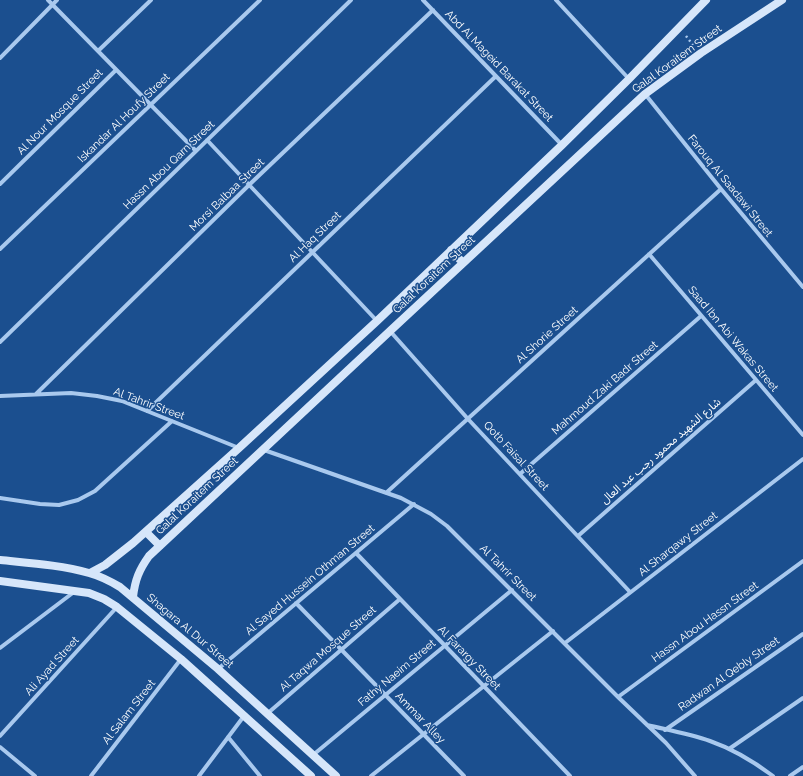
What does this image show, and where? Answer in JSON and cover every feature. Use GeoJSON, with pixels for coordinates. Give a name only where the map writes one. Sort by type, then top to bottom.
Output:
{"type":"FeatureCollection","features":[{"type":"Feature","properties":{"kind":"main road","name":"Galal Koraitem Street"},"geometry":{"type":"LineString","coordinates":[[90,573],[120,554],[240,448],[562,145],[680,28],[706,0]]}},
{"type":"Feature","properties":{"kind":"main road","name":"Galal Koraitem Street"},"geometry":{"type":"LineString","coordinates":[[133,597],[135,583],[140,569],[149,556],[645,94],[770,3],[782,0]]}},
{"type":"Feature","properties":{"kind":"main road"},"geometry":{"type":"LineString","coordinates":[[451,250],[463,263]]}},
{"type":"Feature","properties":{"kind":"main road"},"geometry":{"type":"LineString","coordinates":[[146,532],[160,546]]}},
{"type":"Feature","properties":{"kind":"main road","name":"Shagara Al Dur Street"},"geometry":{"type":"LineString","coordinates":[[0,560],[90,573],[120,587],[218,669],[336,776]]}},
{"type":"Feature","properties":{"kind":"main road"},"geometry":{"type":"LineString","coordinates":[[0,582],[89,593],[104,599],[117,607],[181,659],[310,776]]}},
{"type":"Feature","properties":{"kind":"street"},"geometry":{"type":"LineString","coordinates":[[48,0],[196,151]]}},
{"type":"Feature","properties":{"kind":"street"},"geometry":{"type":"LineString","coordinates":[[0,58],[57,0]]}},
{"type":"Feature","properties":{"kind":"street"},"geometry":{"type":"LineString","coordinates":[[98,51],[151,0]]}},
{"type":"Feature","properties":{"kind":"street","name":"Iskandar Al Houfy Street"},"geometry":{"type":"LineString","coordinates":[[0,249],[260,0]]}},
{"type":"Feature","properties":{"kind":"street","name":"Hassn Abou Qarn Street"},"geometry":{"type":"LineString","coordinates":[[0,342],[351,0]]}},
{"type":"Feature","properties":{"kind":"street","name":"Abd Al Mageid Barakat Street"},"geometry":{"type":"LineString","coordinates":[[423,0],[495,77],[562,145]]}},
{"type":"Feature","properties":{"kind":"street"},"geometry":{"type":"LineString","coordinates":[[556,0],[629,79]]}},
{"type":"Feature","properties":{"kind":"street","name":"Morsi Balbaa Street"},"geometry":{"type":"LineString","coordinates":[[36,394],[249,185],[433,10]]}},
{"type":"Feature","properties":{"kind":"street","name":"Al Nour Mosque Street"},"geometry":{"type":"LineString","coordinates":[[0,184],[116,70]]}},
{"type":"Feature","properties":{"kind":"street","name":"Al Haq Street"},"geometry":{"type":"LineString","coordinates":[[147,411],[495,77]]}},
{"type":"Feature","properties":{"kind":"street","name":"Farouq Al Saadawi Street"},"geometry":{"type":"LineString","coordinates":[[645,94],[720,189],[803,288]]}},
{"type":"Feature","properties":{"kind":"street"},"geometry":{"type":"LineString","coordinates":[[207,140],[376,321]]}},
{"type":"Feature","properties":{"kind":"street","name":"Al Shorie Street"},"geometry":{"type":"LineString","coordinates":[[386,493],[720,189]]}},
{"type":"Feature","properties":{"kind":"street","name":"Saad Ibn Abi Wakas Street"},"geometry":{"type":"LineString","coordinates":[[649,254],[803,435]]}},
{"type":"Feature","properties":{"kind":"street","name":"Mahmoud Zaki Badr Street"},"geometry":{"type":"LineString","coordinates":[[520,474],[701,316]]}},
{"type":"Feature","properties":{"kind":"street","name":"Qotb Faisal Street"},"geometry":{"type":"LineString","coordinates":[[390,331],[468,418],[630,592]]}},
{"type":"Feature","properties":{"kind":"street","name":"شارع الشهيد محمود رجب عبد العال"},"geometry":{"type":"LineString","coordinates":[[578,536],[756,380]]}},
{"type":"Feature","properties":{"kind":"street","name":"Al Tahrir Street"},"geometry":{"type":"LineString","coordinates":[[0,396],[71,393],[122,401],[240,448]]}},
{"type":"Feature","properties":{"kind":"street"},"geometry":{"type":"LineString","coordinates":[[0,498],[40,504],[59,504],[78,500],[96,490],[172,421]]}},
{"type":"Feature","properties":{"kind":"street","name":"Al Tahrir Street"},"geometry":{"type":"LineString","coordinates":[[264,450],[414,504],[447,526],[646,725],[666,743],[695,776]]}},
{"type":"Feature","properties":{"kind":"street","name":"Al Sharqawy Street"},"geometry":{"type":"LineString","coordinates":[[565,643],[803,459]]}},
{"type":"Feature","properties":{"kind":"street","name":"Al Sayed Hussein Othman Street"},"geometry":{"type":"LineString","coordinates":[[218,669],[414,504]]}},
{"type":"Feature","properties":{"kind":"street","name":"Al Farargy Street"},"geometry":{"type":"LineString","coordinates":[[356,553],[570,776]]}},
{"type":"Feature","properties":{"kind":"street","name":"Hassn Abou Hassn Street"},"geometry":{"type":"LineString","coordinates":[[618,697],[803,561]]}},
{"type":"Feature","properties":{"kind":"street","name":"Fathy Naeim Street"},"geometry":{"type":"LineString","coordinates":[[313,755],[512,590]]}},
{"type":"Feature","properties":{"kind":"street"},"geometry":{"type":"LineString","coordinates":[[0,648],[74,592]]}},
{"type":"Feature","properties":{"kind":"street","name":"Al Taqwa Mosque Street"},"geometry":{"type":"LineString","coordinates":[[268,713],[400,599]]}},
{"type":"Feature","properties":{"kind":"street","name":"Ammar Alley"},"geometry":{"type":"LineString","coordinates":[[296,603],[463,776]]}},
{"type":"Feature","properties":{"kind":"street","name":"Ali Ayad Street"},"geometry":{"type":"LineString","coordinates":[[0,736],[117,607]]}},
{"type":"Feature","properties":{"kind":"street"},"geometry":{"type":"LineString","coordinates":[[371,776],[553,631]]}},
{"type":"Feature","properties":{"kind":"street","name":"Radwan Al Qebly Street"},"geometry":{"type":"LineString","coordinates":[[665,730],[803,634]]}},
{"type":"Feature","properties":{"kind":"street","name":"Al Salam Street"},"geometry":{"type":"LineString","coordinates":[[91,776],[181,659]]}},
{"type":"Feature","properties":{"kind":"street"},"geometry":{"type":"LineString","coordinates":[[730,749],[803,698]]}},
{"type":"Feature","properties":{"kind":"street"},"geometry":{"type":"LineString","coordinates":[[199,776],[244,716]]}},
{"type":"Feature","properties":{"kind":"street"},"geometry":{"type":"LineString","coordinates":[[646,725],[710,741],[730,749],[754,762],[773,776]]}},
{"type":"Feature","properties":{"kind":"street"},"geometry":{"type":"LineString","coordinates":[[228,737],[260,776]]}},
{"type":"Feature","properties":{"kind":"street"},"geometry":{"type":"LineString","coordinates":[[0,747],[35,776]]}},
{"type":"Feature","properties":{"kind":"street"},"geometry":{"type":"LineString","coordinates":[[790,776],[803,767]]}},
{"type":"Feature","properties":{"kind":"path"},"geometry":{"type":"LineString","coordinates":[[680,28],[701,53]]}}]}
